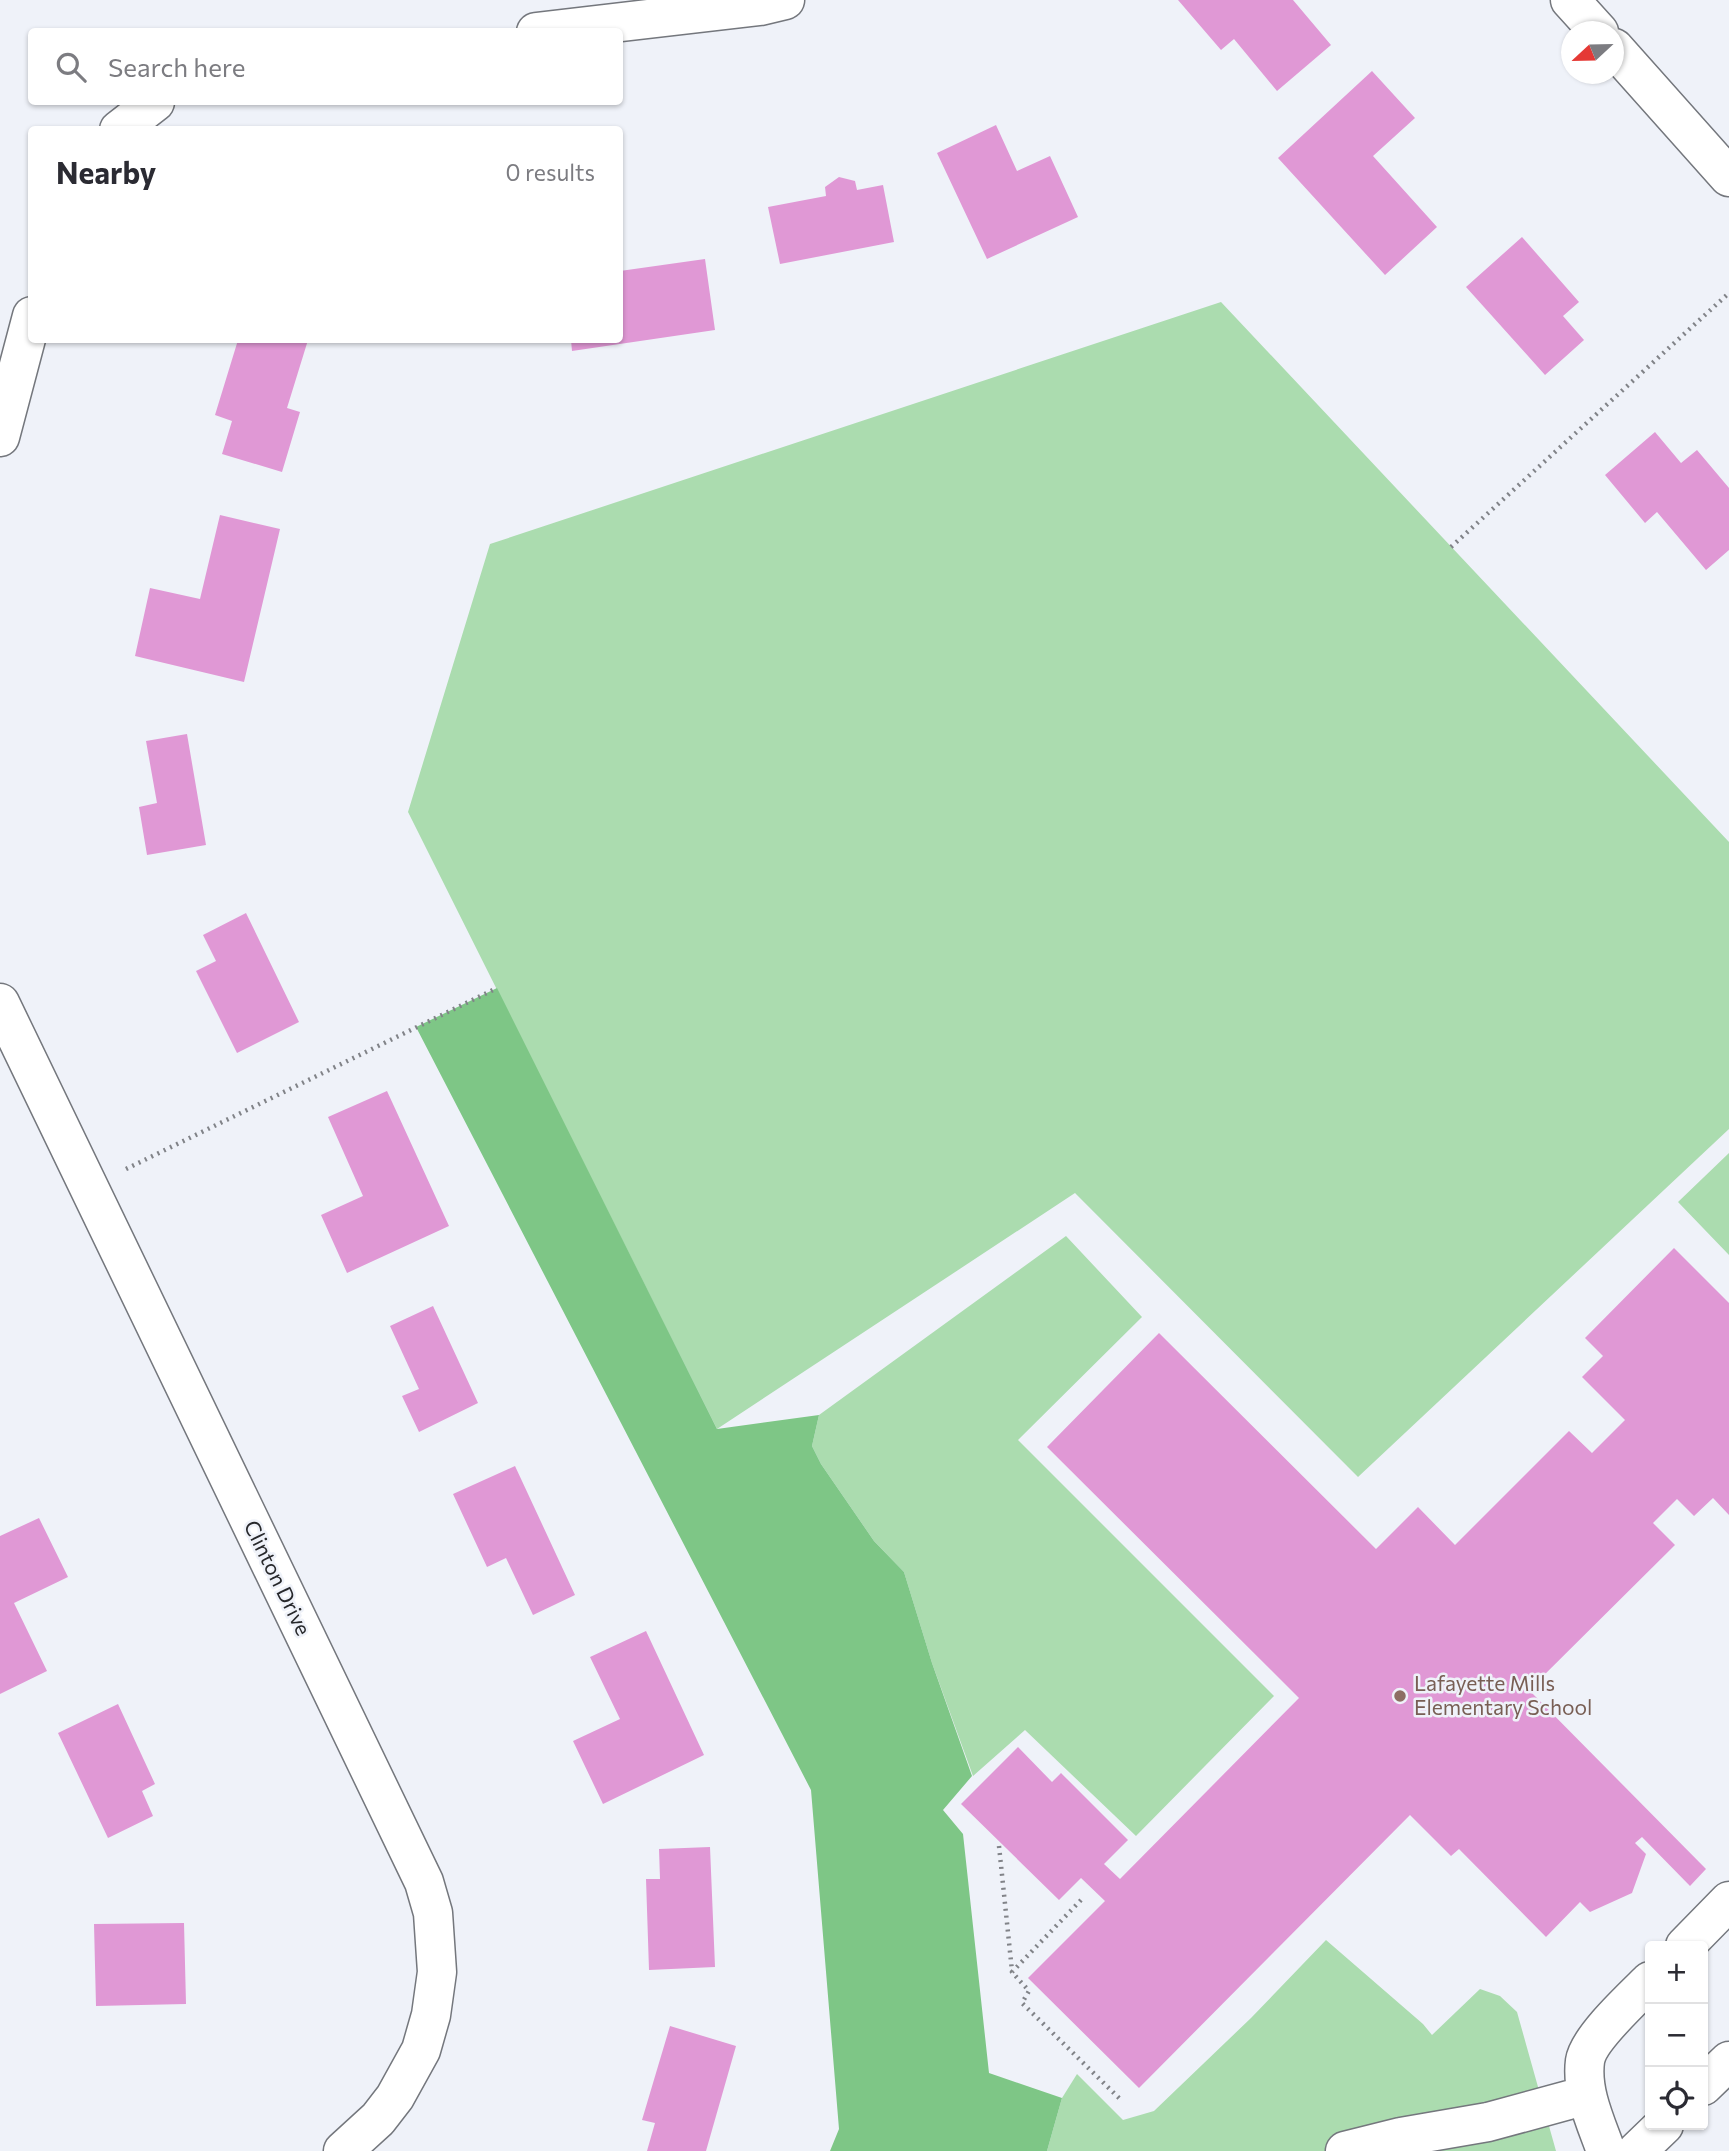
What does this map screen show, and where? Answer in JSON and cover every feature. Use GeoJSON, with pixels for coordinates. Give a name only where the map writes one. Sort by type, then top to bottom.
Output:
{"type":"FeatureCollection","features":[{"type":"Feature","properties":{"kind":"street"},"geometry":{"type":"LineString","coordinates":[[570,28],[760,6],[785,0]]}},
{"type":"Feature","properties":{"kind":"street"},"geometry":{"type":"LineString","coordinates":[[1570,0],[1589,21]]}},
{"type":"Feature","properties":{"kind":"street"},"geometry":{"type":"LineString","coordinates":[[1624,59],[1729,177]]}},
{"type":"Feature","properties":{"kind":"street"},"geometry":{"type":"LineString","coordinates":[[124,126],[151,105]]}},
{"type":"Feature","properties":{"kind":"street"},"geometry":{"type":"LineString","coordinates":[[0,436],[28,331]]}},
{"type":"Feature","properties":{"kind":"street","name":"Clinton Drive"},"geometry":{"type":"LineString","coordinates":[[0,1003],[424,1882],[433,1913],[437,1972],[431,2015],[421,2050],[395,2096],[378,2119],[343,2151]]}},
{"type":"Feature","properties":{"kind":"street"},"geometry":{"type":"LineString","coordinates":[[1690,1941],[1729,1901]]}},
{"type":"Feature","properties":{"kind":"street"},"geometry":{"type":"LineString","coordinates":[[1606,2151],[1587,2095],[1585,2059],[1605,2026],[1645,1986]]}},
{"type":"Feature","properties":{"kind":"street"},"geometry":{"type":"LineString","coordinates":[[1708,2081],[1729,2061]]}},
{"type":"Feature","properties":{"kind":"street"},"geometry":{"type":"LineString","coordinates":[[1345,2151],[1401,2137],[1457,2140],[1488,2122],[1587,2095]]}},
{"type":"Feature","properties":{"kind":"street"},"geometry":{"type":"LineString","coordinates":[[1637,2151],[1659,2130]]}},
{"type":"Feature","properties":{"kind":"path"},"geometry":{"type":"LineString","coordinates":[[1451,547],[1729,293]]}},
{"type":"Feature","properties":{"kind":"path"},"geometry":{"type":"LineString","coordinates":[[89,1187],[497,988]]}},
{"type":"Feature","properties":{"kind":"path"},"geometry":{"type":"LineString","coordinates":[[999,1846],[1012,1972],[1029,1992],[1022,2003],[1120,2099]]}},
{"type":"Feature","properties":{"kind":"path"},"geometry":{"type":"LineString","coordinates":[[1012,1972],[1081,1900]]}},
{"type":"Feature","properties":{"kind":"green space"},"geometry":{"type":"Polygon","coordinates":[[[1221,302],[1729,842],[1729,1129],[1358,1477],[1075,1193],[717,1429],[408,812],[490,544],[1221,302]]]}},
{"type":"Feature","properties":{"kind":"green space"},"geometry":{"type":"Polygon","coordinates":[[[497,988],[717,1429],[819,1415],[812,1446],[821,1464],[874,1541],[904,1572],[932,1663],[972,1776],[943,1810],[963,1834],[989,2073],[1062,2098],[1047,2151],[830,2151],[839,2129],[811,1790],[416,1027],[497,988]]]}},
{"type":"Feature","properties":{"kind":"green space"},"geometry":{"type":"Polygon","coordinates":[[[1729,1153],[1729,1255],[1678,1202],[1729,1153]]]}},
{"type":"Feature","properties":{"kind":"green space"},"geometry":{"type":"Polygon","coordinates":[[[1066,1236],[1142,1317],[1018,1440],[1274,1696],[1136,1836],[1025,1730],[973,1776],[932,1663],[904,1572],[874,1541],[821,1464],[812,1446],[819,1415],[1066,1236]]]}},
{"type":"Feature","properties":{"kind":"green space"},"geometry":{"type":"Polygon","coordinates":[[[1326,1940],[1423,2024],[1432,2035],[1480,1989],[1500,1996],[1517,2012],[1556,2151],[1047,2151],[1062,2098],[1077,2074],[1123,2120],[1154,2111],[1251,2018],[1326,1940]]]}},
{"type":"Feature","properties":{"kind":"building"},"geometry":{"type":"Polygon","coordinates":[[[1178,0],[1293,0],[1331,45],[1277,91],[1234,39],[1221,50],[1178,0]]]}},
{"type":"Feature","properties":{"kind":"building"},"geometry":{"type":"Polygon","coordinates":[[[1372,71],[1415,118],[1373,156],[1437,227],[1385,275],[1278,158],[1372,71]]]}},
{"type":"Feature","properties":{"kind":"building"},"geometry":{"type":"Polygon","coordinates":[[[996,125],[1017,171],[1050,156],[1078,217],[987,259],[937,153],[996,125]]]}},
{"type":"Feature","properties":{"kind":"building"},"geometry":{"type":"Polygon","coordinates":[[[839,177],[855,181],[857,190],[883,185],[894,242],[780,264],[768,207],[826,196],[825,187],[839,177]]]}},
{"type":"Feature","properties":{"kind":"building"},"geometry":{"type":"Polygon","coordinates":[[[1522,237],[1579,302],[1563,316],[1584,340],[1545,375],[1466,287],[1522,237]]]}},
{"type":"Feature","properties":{"kind":"building"},"geometry":{"type":"Polygon","coordinates":[[[705,259],[715,330],[572,351],[571,343],[623,343],[623,271],[705,259]]]}},
{"type":"Feature","properties":{"kind":"building"},"geometry":{"type":"Polygon","coordinates":[[[237,343],[307,343],[287,408],[300,412],[282,472],[222,454],[232,421],[215,415],[237,343]]]}},
{"type":"Feature","properties":{"kind":"building"},"geometry":{"type":"Polygon","coordinates":[[[1655,432],[1681,463],[1697,450],[1729,488],[1729,550],[1706,570],[1657,512],[1645,523],[1605,475],[1655,432]]]}},
{"type":"Feature","properties":{"kind":"building"},"geometry":{"type":"Polygon","coordinates":[[[220,515],[280,529],[244,682],[135,656],[150,588],[200,599],[220,515]]]}},
{"type":"Feature","properties":{"kind":"building"},"geometry":{"type":"Polygon","coordinates":[[[187,734],[206,845],[147,855],[139,807],[157,803],[146,741],[187,734]]]}},
{"type":"Feature","properties":{"kind":"building"},"geometry":{"type":"Polygon","coordinates":[[[246,913],[299,1022],[237,1053],[196,971],[216,961],[203,935],[246,913]]]}},
{"type":"Feature","properties":{"kind":"building"},"geometry":{"type":"Polygon","coordinates":[[[387,1091],[449,1226],[347,1273],[321,1215],[363,1196],[328,1117],[387,1091]]]}},
{"type":"Feature","properties":{"kind":"building","name":"Lafayette Mills Elementary School"},"geometry":{"type":"Polygon","coordinates":[[[1674,1248],[1729,1303],[1729,1515],[1713,1498],[1694,1516],[1677,1499],[1653,1523],[1675,1545],[1529,1690],[1706,1869],[1690,1886],[1642,1837],[1635,1843],[1646,1854],[1632,1893],[1590,1912],[1580,1902],[1546,1937],[1459,1849],[1451,1856],[1410,1815],[1139,2088],[1028,1978],[1105,1901],[1081,1878],[1059,1900],[961,1804],[1018,1747],[1052,1782],[1061,1773],[1128,1840],[1104,1864],[1120,1879],[1299,1698],[1047,1447],[1159,1333],[1376,1549],[1418,1507],[1455,1545],[1569,1431],[1592,1453],[1625,1420],[1582,1377],[1603,1356],[1585,1338],[1674,1248]]]}},
{"type":"Feature","properties":{"kind":"building"},"geometry":{"type":"Polygon","coordinates":[[[433,1306],[478,1403],[419,1432],[402,1396],[419,1389],[390,1326],[433,1306]]]}},
{"type":"Feature","properties":{"kind":"building"},"geometry":{"type":"Polygon","coordinates":[[[515,1466],[575,1595],[533,1615],[506,1558],[487,1567],[453,1494],[515,1466]]]}},
{"type":"Feature","properties":{"kind":"building"},"geometry":{"type":"Polygon","coordinates":[[[39,1518],[68,1577],[14,1603],[47,1671],[0,1694],[0,1536],[39,1518]]]}},
{"type":"Feature","properties":{"kind":"building"},"geometry":{"type":"Polygon","coordinates":[[[646,1631],[704,1755],[603,1804],[573,1741],[620,1719],[590,1657],[646,1631]]]}},
{"type":"Feature","properties":{"kind":"building"},"geometry":{"type":"Polygon","coordinates":[[[118,1704],[155,1784],[142,1791],[153,1816],[108,1838],[58,1733],[118,1704]]]}},
{"type":"Feature","properties":{"kind":"building"},"geometry":{"type":"Polygon","coordinates":[[[710,1847],[715,1967],[649,1970],[646,1879],[660,1879],[659,1849],[710,1847]]]}},
{"type":"Feature","properties":{"kind":"building"},"geometry":{"type":"Polygon","coordinates":[[[184,1923],[186,2004],[96,2006],[94,1924],[184,1923]]]}},
{"type":"Feature","properties":{"kind":"building"},"geometry":{"type":"Polygon","coordinates":[[[670,2026],[736,2046],[706,2151],[647,2151],[655,2123],[642,2120],[670,2026]]]}},
{"type":"Feature","properties":{"kind":"place","name":"Lafayette Mills Elementary School"},"geometry":{"type":"Point","coordinates":[1400,1696]}}]}
